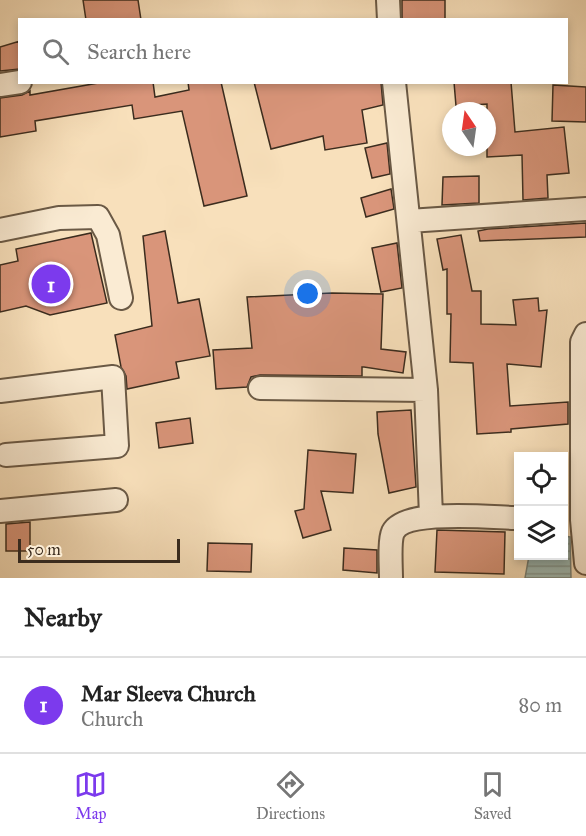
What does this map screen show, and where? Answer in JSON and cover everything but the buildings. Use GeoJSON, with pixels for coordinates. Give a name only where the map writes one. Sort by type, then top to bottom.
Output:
{"type":"FeatureCollection","features":[{"type":"Feature","properties":{"kind":"street"},"geometry":{"type":"LineString","coordinates":[[388,0],[389,18]]}},
{"type":"Feature","properties":{"kind":"street"},"geometry":{"type":"LineString","coordinates":[[0,85],[18,82]]}},
{"type":"Feature","properties":{"kind":"street"},"geometry":{"type":"LineString","coordinates":[[394,84],[426,390],[431,516]]}},
{"type":"Feature","properties":{"kind":"street"},"geometry":{"type":"LineString","coordinates":[[409,220],[586,209]]}},
{"type":"Feature","properties":{"kind":"street"},"geometry":{"type":"LineString","coordinates":[[0,230],[59,218],[98,217],[108,235],[121,298]]}},
{"type":"Feature","properties":{"kind":"street"},"geometry":{"type":"LineString","coordinates":[[586,334],[582,342],[577,520],[586,563]]}},
{"type":"Feature","properties":{"kind":"street"},"geometry":{"type":"LineString","coordinates":[[0,391],[113,376],[117,446],[6,455]]}},
{"type":"Feature","properties":{"kind":"street"},"geometry":{"type":"LineString","coordinates":[[260,388],[426,390]]}},
{"type":"Feature","properties":{"kind":"street"},"geometry":{"type":"LineString","coordinates":[[0,511],[116,500]]}},
{"type":"Feature","properties":{"kind":"street"},"geometry":{"type":"LineString","coordinates":[[391,578],[392,534],[397,527],[407,522],[431,516],[514,518]]}},
{"type":"Feature","properties":{"kind":"water"},"geometry":{"type":"Polygon","coordinates":[[[568,537],[570,537],[571,578],[525,578],[528,560],[568,560],[568,537]]]}},
{"type":"Feature","properties":{"kind":"place","name":"Mar Sleeva Church"},"geometry":{"type":"Point","coordinates":[51,284]}}]}
